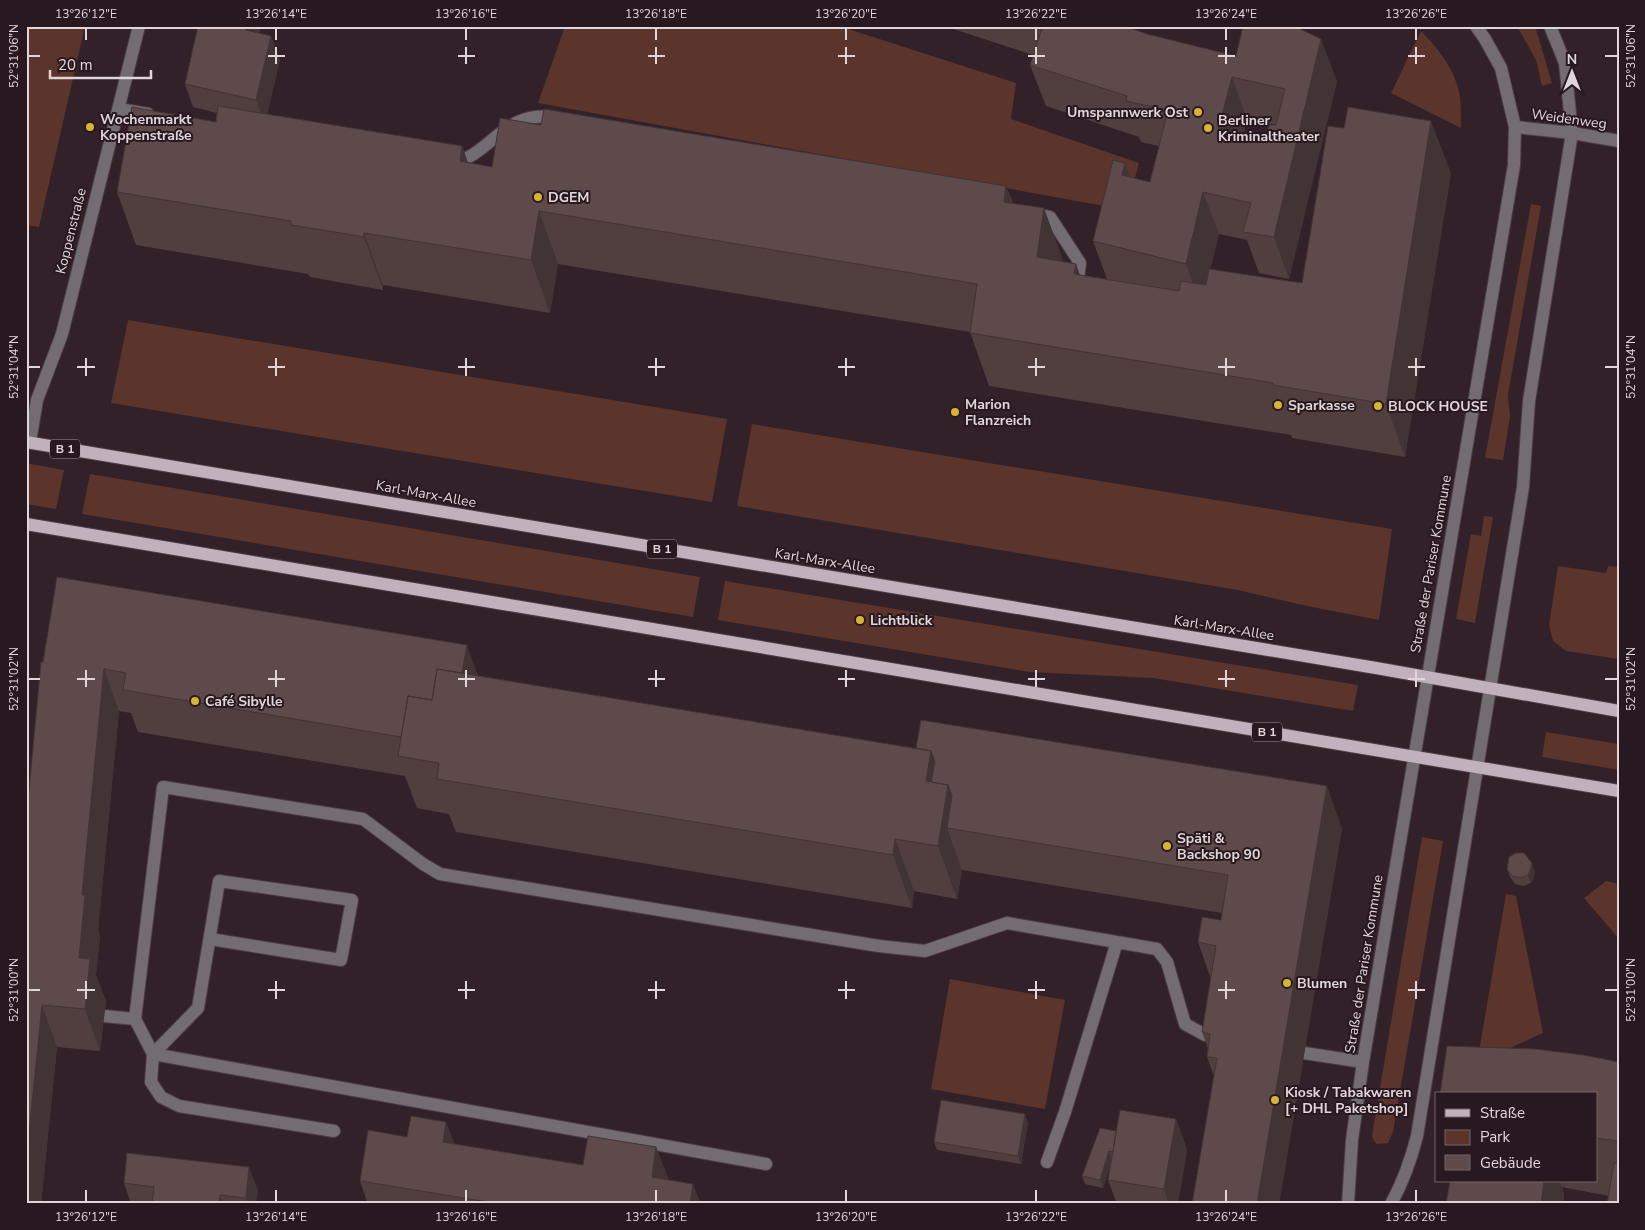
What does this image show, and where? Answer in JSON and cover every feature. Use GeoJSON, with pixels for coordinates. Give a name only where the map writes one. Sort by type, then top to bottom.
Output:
{"type":"FeatureCollection","features":[{"type":"Feature","properties":{"kind":"main road","name":"Karl-Marx-Allee"},"geometry":{"type":"LineString","coordinates":[[28,442],[1619,711]]}},
{"type":"Feature","properties":{"kind":"main road","name":"B 1"},"geometry":{"type":"LineString","coordinates":[[26,524],[1619,791]]}},
{"type":"Feature","properties":{"kind":"street","name":"Koppenstraße"},"geometry":{"type":"LineString","coordinates":[[28,442],[37,400],[62,334],[139,26]]}},
{"type":"Feature","properties":{"kind":"street","name":"Straße der Pariser Kommune"},"geometry":{"type":"LineString","coordinates":[[1348,1204],[1352,1140],[1363,1062],[1514,165],[1515,127],[1502,68],[1476,26]]}},
{"type":"Feature","properties":{"kind":"street"},"geometry":{"type":"LineString","coordinates":[[1391,1204],[1401,1186],[1417,1136],[1523,487],[1529,401],[1572,133],[1565,62],[1550,26]]}},
{"type":"Feature","properties":{"kind":"street"},"geometry":{"type":"LineString","coordinates":[[118,108],[162,118]]}},
{"type":"Feature","properties":{"kind":"street"},"geometry":{"type":"LineString","coordinates":[[436,164],[445,165],[460,162],[474,155],[506,128],[524,119],[548,116],[567,119]]}},
{"type":"Feature","properties":{"kind":"street","name":"Weidenweg"},"geometry":{"type":"LineString","coordinates":[[1515,127],[1572,133],[1619,141]]}},
{"type":"Feature","properties":{"kind":"street"},"geometry":{"type":"LineString","coordinates":[[1022,212],[1050,217],[1080,263],[1076,292],[1086,294]]}},
{"type":"Feature","properties":{"kind":"street"},"geometry":{"type":"LineString","coordinates":[[334,1131],[179,1106],[161,1097],[151,1082],[153,1054],[135,1019],[163,787],[363,819],[440,874],[879,946],[926,951],[1007,923],[1157,949],[1167,962],[1185,1024],[1205,1035],[1223,1038]]}},
{"type":"Feature","properties":{"kind":"street"},"geometry":{"type":"LineString","coordinates":[[153,1054],[198,1008],[219,881],[352,900],[340,960],[210,939]]}},
{"type":"Feature","properties":{"kind":"street"},"geometry":{"type":"LineString","coordinates":[[1047,1162],[1065,1112],[1117,942]]}},
{"type":"Feature","properties":{"kind":"street"},"geometry":{"type":"LineString","coordinates":[[104,1016],[135,1019]]}},
{"type":"Feature","properties":{"kind":"street"},"geometry":{"type":"LineString","coordinates":[[1304,1053],[1363,1062]]}},
{"type":"Feature","properties":{"kind":"street"},"geometry":{"type":"LineString","coordinates":[[153,1054],[766,1164]]}},
{"type":"Feature","properties":{"kind":"green space"},"geometry":{"type":"Polygon","coordinates":[[[26,26],[85,26],[39,227],[26,225],[26,26]]]}},
{"type":"Feature","properties":{"kind":"green space"},"geometry":{"type":"Polygon","coordinates":[[[565,26],[839,26],[1016,83],[1011,119],[1139,163],[1126,210],[538,103],[565,26]]]}},
{"type":"Feature","properties":{"kind":"green space"},"geometry":{"type":"Polygon","coordinates":[[[1517,26],[1535,26],[1552,83],[1542,86],[1536,60],[1517,26]]]}},
{"type":"Feature","properties":{"kind":"green space"},"geometry":{"type":"Polygon","coordinates":[[[1421,31],[1446,61],[1455,78],[1460,97],[1461,128],[1391,93],[1421,31]]]}},
{"type":"Feature","properties":{"kind":"green space"},"geometry":{"type":"Polygon","coordinates":[[[1531,204],[1541,206],[1508,395],[1510,417],[1503,460],[1485,458],[1531,204]]]}},
{"type":"Feature","properties":{"kind":"green space"},"geometry":{"type":"Polygon","coordinates":[[[128,320],[727,419],[712,502],[111,403],[128,320]]]}},
{"type":"Feature","properties":{"kind":"green space"},"geometry":{"type":"Polygon","coordinates":[[[752,424],[1392,529],[1379,620],[1238,590],[737,506],[752,424]]]}},
{"type":"Feature","properties":{"kind":"green space"},"geometry":{"type":"Polygon","coordinates":[[[26,463],[64,470],[56,509],[26,504],[26,463]]]}},
{"type":"Feature","properties":{"kind":"green space"},"geometry":{"type":"Polygon","coordinates":[[[90,474],[700,577],[693,617],[82,514],[90,474]]]}},
{"type":"Feature","properties":{"kind":"green space"},"geometry":{"type":"Polygon","coordinates":[[[1484,516],[1493,517],[1475,623],[1456,619],[1471,534],[1481,536],[1484,516]]]}},
{"type":"Feature","properties":{"kind":"green space"},"geometry":{"type":"Polygon","coordinates":[[[1558,566],[1606,573],[1608,566],[1619,567],[1619,659],[1566,651],[1553,641],[1549,625],[1558,566]]]}},
{"type":"Feature","properties":{"kind":"green space"},"geometry":{"type":"Polygon","coordinates":[[[725,581],[1358,685],[1353,711],[1153,678],[1030,672],[718,620],[725,581]]]}},
{"type":"Feature","properties":{"kind":"green space"},"geometry":{"type":"Polygon","coordinates":[[[1546,732],[1619,744],[1619,770],[1542,757],[1546,732]]]}},
{"type":"Feature","properties":{"kind":"green space"},"geometry":{"type":"Polygon","coordinates":[[[1422,837],[1443,841],[1393,1132],[1388,1143],[1377,1144],[1372,1136],[1422,837]]]}},
{"type":"Feature","properties":{"kind":"green space"},"geometry":{"type":"Polygon","coordinates":[[[1606,881],[1619,884],[1619,939],[1584,898],[1606,881]]]}},
{"type":"Feature","properties":{"kind":"green space"},"geometry":{"type":"Polygon","coordinates":[[[1506,894],[1516,896],[1543,1033],[1477,1063],[1506,894]]]}},
{"type":"Feature","properties":{"kind":"green space"},"geometry":{"type":"Polygon","coordinates":[[[950,979],[1065,1000],[1045,1109],[931,1089],[950,979]]]}},
{"type":"Feature","properties":{"kind":"building"},"geometry":{"type":"Polygon","coordinates":[[[198,26],[247,26],[246,30],[271,36],[256,100],[185,84],[198,26]]]}},
{"type":"Feature","properties":{"kind":"building"},"geometry":{"type":"Polygon","coordinates":[[[1043,26],[1124,26],[1147,34],[1236,56],[1243,26],[1294,26],[1321,39],[1274,237],[1243,232],[1251,203],[1203,192],[1186,264],[1093,241],[1113,160],[1125,163],[1122,175],[1150,182],[1168,110],[1126,101],[1127,96],[1030,65],[1043,26]],[[1232,77],[1218,131],[1264,143],[1269,125],[1276,125],[1285,89],[1232,77]]]}},
{"type":"Feature","properties":{"kind":"building"},"geometry":{"type":"Polygon","coordinates":[[[218,106],[462,146],[460,161],[492,167],[500,118],[541,125],[544,109],[1006,186],[1004,202],[1044,208],[1037,257],[1076,264],[1074,274],[1179,291],[1181,281],[1206,285],[1209,269],[1302,283],[1328,126],[1344,128],[1348,107],[1431,121],[1386,404],[1273,385],[1273,383],[970,333],[977,284],[539,211],[531,260],[364,233],[364,237],[291,225],[291,221],[117,192],[132,107],[216,122],[218,106]]]}},
{"type":"Feature","properties":{"kind":"building"},"geometry":{"type":"Polygon","coordinates":[[[57,577],[467,645],[462,673],[437,669],[432,700],[408,696],[401,737],[123,690],[126,673],[104,669],[82,895],[85,895],[79,958],[90,959],[85,1009],[42,1005],[26,1163],[26,822],[41,662],[43,662],[57,577]]]}},
{"type":"Feature","properties":{"kind":"building"},"geometry":{"type":"Polygon","coordinates":[[[437,669],[931,751],[926,781],[948,785],[938,846],[895,839],[893,855],[437,779],[439,763],[398,756],[408,696],[432,700],[437,669]]]}},
{"type":"Feature","properties":{"kind":"building"},"geometry":{"type":"Polygon","coordinates":[[[921,720],[1327,786],[1257,1204],[1192,1204],[1217,1058],[1207,1057],[1210,1034],[1202,1032],[1216,946],[1198,942],[1202,917],[1221,920],[1228,875],[947,828],[952,796],[948,785],[931,782],[935,762],[931,751],[916,748],[921,720]]]}},
{"type":"Feature","properties":{"kind":"building"},"geometry":{"type":"Polygon","coordinates":[[[1516,853],[1524,853],[1532,863],[1528,875],[1520,878],[1512,876],[1507,869],[1509,857],[1516,853]]]}},
{"type":"Feature","properties":{"kind":"building"},"geometry":{"type":"Polygon","coordinates":[[[1447,1046],[1536,1049],[1619,1062],[1619,1141],[1598,1138],[1598,1092],[1440,1092],[1447,1046]]]}},
{"type":"Feature","properties":{"kind":"building"},"geometry":{"type":"Polygon","coordinates":[[[941,1100],[1025,1114],[1018,1156],[934,1142],[941,1100]]]}},
{"type":"Feature","properties":{"kind":"building"},"geometry":{"type":"Polygon","coordinates":[[[1120,1110],[1176,1119],[1164,1189],[1108,1180],[1120,1110]]]}},
{"type":"Feature","properties":{"kind":"building"},"geometry":{"type":"Polygon","coordinates":[[[411,1116],[446,1122],[443,1142],[583,1165],[588,1136],[656,1147],[652,1177],[693,1184],[690,1204],[500,1204],[360,1181],[368,1130],[407,1137],[411,1116]]]}},
{"type":"Feature","properties":{"kind":"building"},"geometry":{"type":"Polygon","coordinates":[[[1100,1128],[1116,1131],[1113,1152],[1109,1151],[1100,1180],[1082,1176],[1100,1128]]]}},
{"type":"Feature","properties":{"kind":"building"},"geometry":{"type":"Polygon","coordinates":[[[127,1153],[249,1167],[246,1198],[220,1195],[219,1204],[152,1204],[154,1187],[124,1183],[127,1153]]]}},
{"type":"Feature","properties":{"kind":"building"},"geometry":{"type":"Polygon","coordinates":[[[1614,1163],[1619,1164],[1619,1204],[1607,1204],[1614,1163]]]}},
{"type":"Feature","properties":{"kind":"building"},"geometry":{"type":"Polygon","coordinates":[[[1450,1182],[1544,1182],[1541,1204],[1446,1204],[1450,1182]]]}},
{"type":"Feature","properties":{"kind":"place","name":"Umspannwerk Ost"},"geometry":{"type":"Point","coordinates":[1198,112]}},
{"type":"Feature","properties":{"kind":"place","name":"Wochenmarkt Koppenstraße"},"geometry":{"type":"Point","coordinates":[90,127]}},
{"type":"Feature","properties":{"kind":"place","name":"Berliner Kriminaltheater"},"geometry":{"type":"Point","coordinates":[1208,128]}},
{"type":"Feature","properties":{"kind":"place","name":"DGEM"},"geometry":{"type":"Point","coordinates":[538,197]}},
{"type":"Feature","properties":{"kind":"place","name":"Sparkasse"},"geometry":{"type":"Point","coordinates":[1278,405]}},
{"type":"Feature","properties":{"kind":"place","name":"BLOCK HOUSE"},"geometry":{"type":"Point","coordinates":[1378,406]}},
{"type":"Feature","properties":{"kind":"place","name":"Marion Flanzreich"},"geometry":{"type":"Point","coordinates":[955,412]}},
{"type":"Feature","properties":{"kind":"place","name":"Lichtblick"},"geometry":{"type":"Point","coordinates":[860,620]}},
{"type":"Feature","properties":{"kind":"place","name":"Café Sibylle"},"geometry":{"type":"Point","coordinates":[195,701]}},
{"type":"Feature","properties":{"kind":"place","name":"Späti & Backshop 90"},"geometry":{"type":"Point","coordinates":[1167,846]}},
{"type":"Feature","properties":{"kind":"place","name":"Blumen"},"geometry":{"type":"Point","coordinates":[1287,983]}},
{"type":"Feature","properties":{"kind":"place","name":"Kiosk / Tabakwaren [+ DHL Paketshop]"},"geometry":{"type":"Point","coordinates":[1275,1100]}}]}
